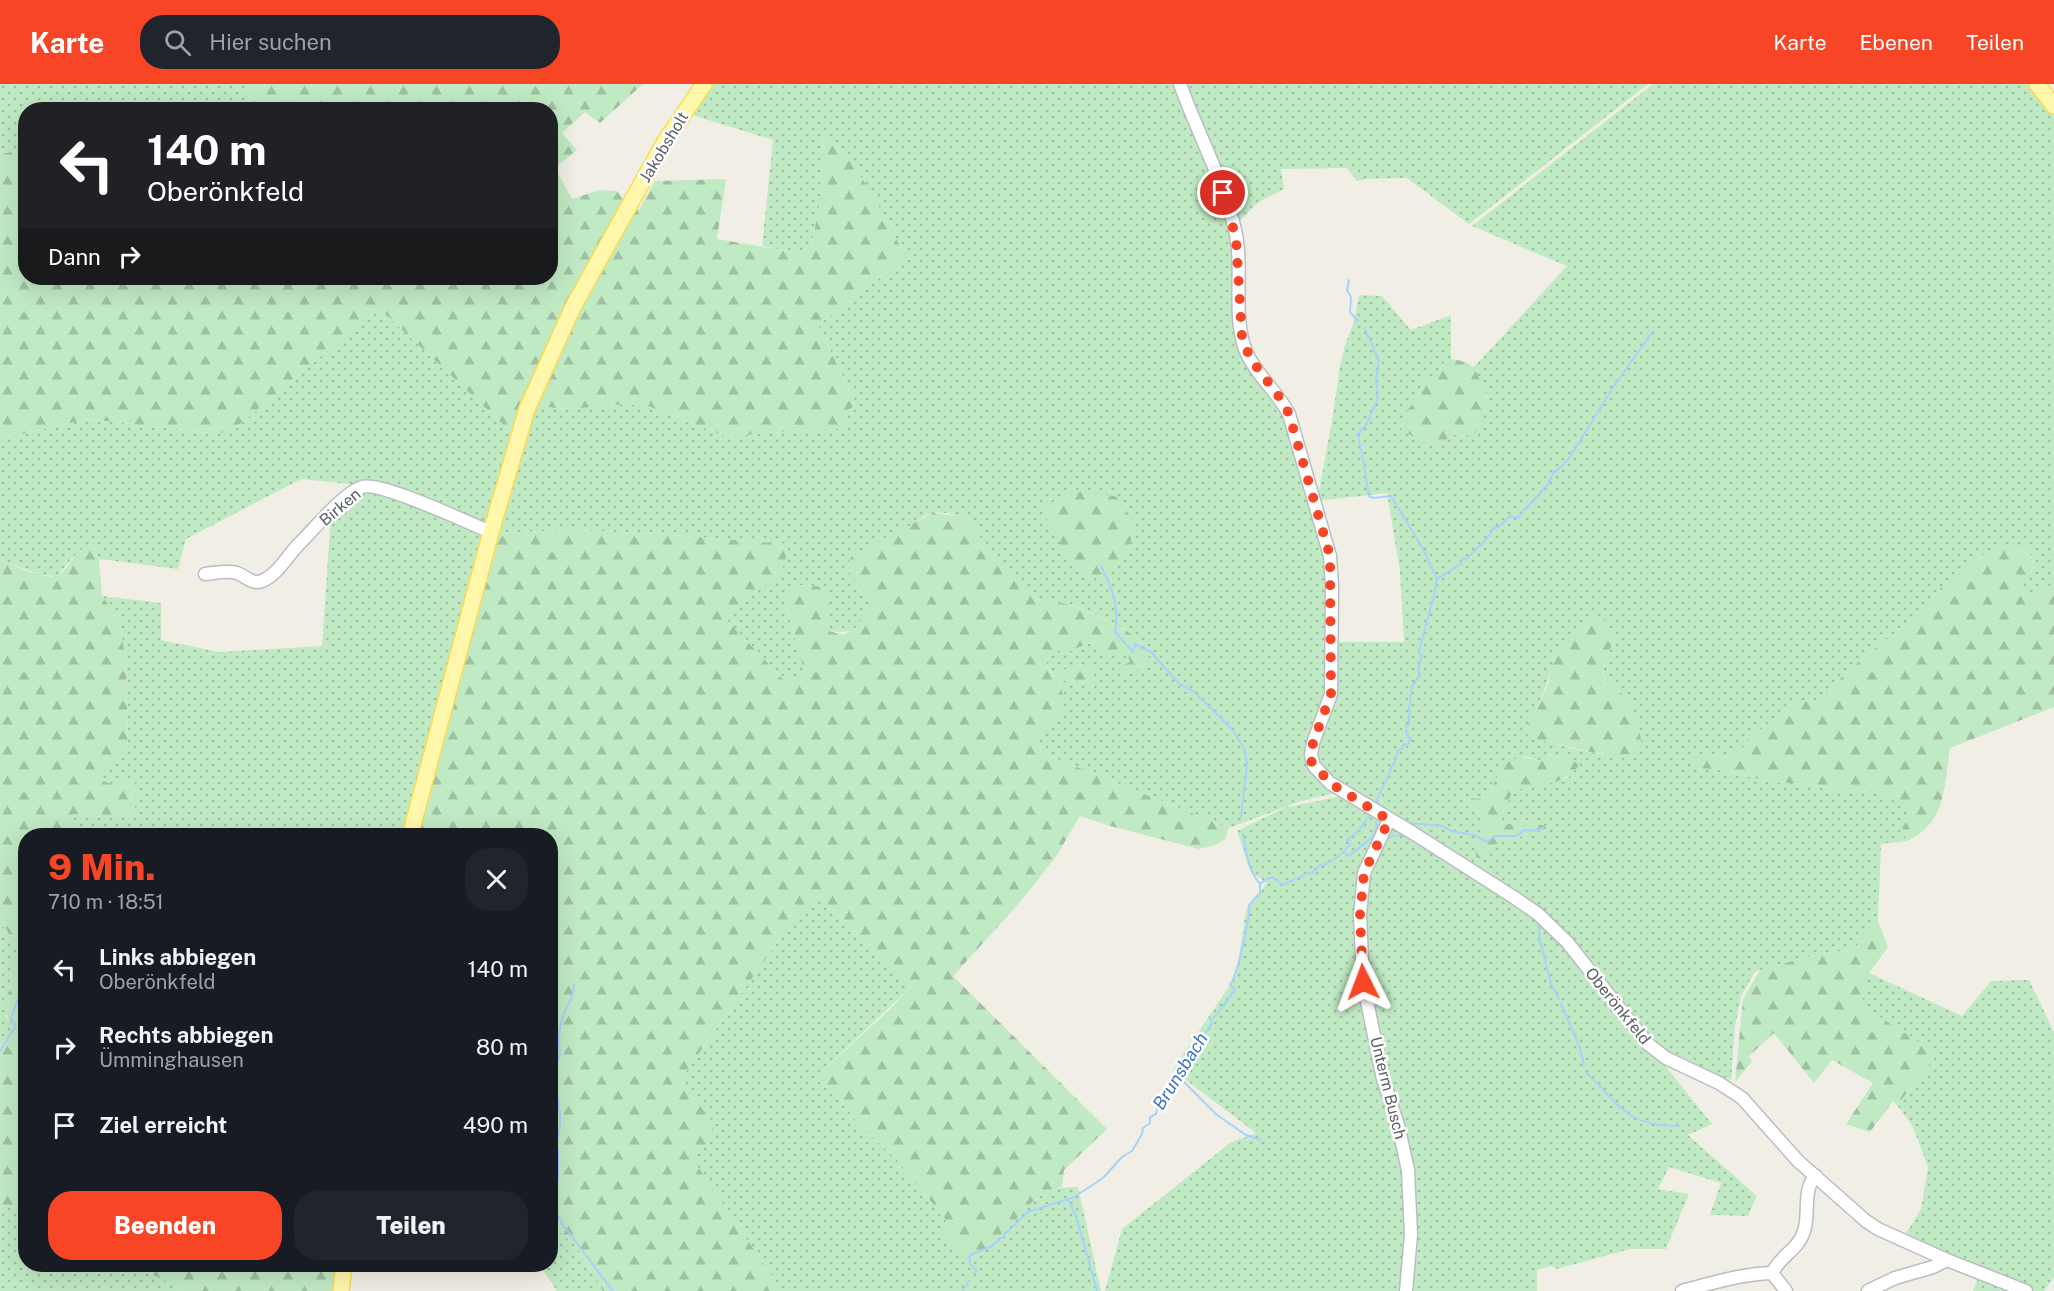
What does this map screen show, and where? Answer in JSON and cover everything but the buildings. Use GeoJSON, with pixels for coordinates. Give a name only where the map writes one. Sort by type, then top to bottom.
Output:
{"type":"FeatureCollection","features":[{"type":"Feature","properties":{"kind":"main road"},"geometry":{"type":"LineString","coordinates":[[2037,84],[2054,106]]}},
{"type":"Feature","properties":{"kind":"main road","name":"Jakobsholt"},"geometry":{"type":"LineString","coordinates":[[412,828],[470,617],[490,532],[527,410],[573,307],[664,143],[700,89]]}},
{"type":"Feature","properties":{"kind":"main road"},"geometry":{"type":"LineString","coordinates":[[340,1291],[343,1272]]}},
{"type":"Feature","properties":{"kind":"street","name":"Oberönkfeld"},"geometry":{"type":"LineString","coordinates":[[1180,84],[1235,229],[1239,309],[1246,352],[1283,402],[1289,414],[1330,556],[1331,687],[1311,755],[1311,761],[1318,771],[1330,783],[1538,914],[1567,942],[1648,1044],[1666,1058],[1733,1091],[1742,1098],[1798,1161],[1878,1229],[1947,1260],[2026,1291]]}},
{"type":"Feature","properties":{"kind":"street","name":"Birken"},"geometry":{"type":"LineString","coordinates":[[205,574],[231,572],[254,582],[262,581],[272,575],[295,548],[347,497],[364,486],[395,492],[490,532]]}},
{"type":"Feature","properties":{"kind":"street","name":"Unterm Busch"},"geometry":{"type":"LineString","coordinates":[[1389,820],[1364,873],[1360,915],[1363,982],[1383,1079],[1398,1125],[1408,1170],[1411,1235],[1406,1291]]}},
{"type":"Feature","properties":{"kind":"street"},"geometry":{"type":"LineString","coordinates":[[1682,1291],[1739,1275],[1767,1273],[1796,1246],[1804,1234],[1809,1187],[1816,1176]]}},
{"type":"Feature","properties":{"kind":"street"},"geometry":{"type":"LineString","coordinates":[[1869,1291],[1895,1278],[1933,1267],[1947,1260]]}},
{"type":"Feature","properties":{"kind":"street"},"geometry":{"type":"LineString","coordinates":[[1767,1273],[1786,1291]]}},
{"type":"Feature","properties":{"kind":"green space"},"geometry":{"type":"Polygon","coordinates":[[[0,84],[247,84],[250,102],[18,102],[18,151],[0,154],[0,84]]]}},
{"type":"Feature","properties":{"kind":"green space"},"geometry":{"type":"Polygon","coordinates":[[[247,84],[643,84],[600,123],[585,112],[562,133],[577,150],[558,166],[558,102],[250,102],[247,84]]]}},
{"type":"Feature","properties":{"kind":"green space"},"geometry":{"type":"Polygon","coordinates":[[[705,84],[1648,84],[1469,224],[1407,178],[1357,181],[1347,168],[1281,169],[1284,189],[1259,202],[1235,225],[1242,337],[1283,402],[1327,542],[1328,706],[1333,642],[1404,642],[1400,572],[1387,493],[1317,501],[1340,366],[1354,322],[1359,295],[1382,296],[1411,330],[1451,315],[1451,359],[1439,366],[1440,375],[1420,388],[1419,397],[1409,407],[1444,443],[1451,434],[1464,436],[1487,397],[1473,368],[1567,266],[1472,226],[1653,84],[2031,84],[2054,114],[2054,585],[2034,595],[2024,590],[2023,578],[2034,570],[2030,549],[1988,551],[1941,588],[1910,622],[1865,656],[1829,692],[1814,702],[1799,702],[1782,712],[1754,735],[1739,752],[1723,757],[1706,753],[1697,768],[1715,769],[1772,782],[1873,792],[1890,798],[1909,809],[1909,818],[1902,828],[1907,841],[1881,844],[1878,921],[1854,949],[1803,958],[1755,972],[1741,996],[1735,1027],[1731,1080],[1661,1052],[1555,926],[1344,791],[1301,801],[1229,828],[1042,753],[1039,739],[1064,699],[1059,680],[1085,682],[1094,687],[1083,665],[1052,673],[1046,663],[1053,651],[1070,651],[1098,640],[1100,651],[1127,655],[1131,662],[1127,674],[1152,662],[1141,642],[1118,626],[1074,606],[1044,602],[1027,593],[997,560],[977,533],[974,522],[954,515],[933,513],[914,524],[894,544],[861,586],[874,604],[860,623],[847,632],[829,631],[828,617],[817,586],[793,585],[783,595],[806,677],[784,680],[723,616],[782,573],[784,557],[788,549],[787,544],[574,530],[497,533],[533,406],[568,409],[627,404],[648,406],[725,436],[845,428],[845,413],[856,403],[818,325],[882,276],[907,260],[823,133],[820,202],[812,243],[800,253],[762,246],[773,140],[692,115],[705,84]],[[1615,639],[1555,657],[1543,695],[1525,730],[1553,743],[1604,755],[1606,683],[1604,666],[1615,639]],[[1548,755],[1540,761],[1525,756],[1495,780],[1488,796],[1478,799],[1463,796],[1468,805],[1479,812],[1482,831],[1477,846],[1489,850],[1494,845],[1547,828],[1530,820],[1502,827],[1501,816],[1513,791],[1569,777],[1566,758],[1548,755]]]}},
{"type":"Feature","properties":{"kind":"green space"},"geometry":{"type":"Polygon","coordinates":[[[823,133],[847,156],[859,173],[907,260],[882,276],[818,325],[856,404],[845,413],[845,428],[725,436],[648,406],[627,404],[568,409],[533,406],[514,435],[379,308],[234,429],[218,434],[88,419],[0,439],[0,154],[18,151],[18,285],[558,285],[558,173],[572,199],[599,190],[617,191],[627,205],[639,210],[655,181],[726,179],[717,239],[800,253],[812,243],[820,202],[823,133]]]}},
{"type":"Feature","properties":{"kind":"green space"},"geometry":{"type":"Polygon","coordinates":[[[379,308],[514,435],[407,828],[69,828],[74,814],[100,817],[111,784],[97,778],[109,762],[128,749],[126,662],[119,619],[102,596],[161,603],[161,640],[219,652],[322,646],[331,515],[360,485],[301,479],[186,539],[178,569],[99,559],[95,548],[73,557],[56,576],[41,575],[0,560],[0,439],[88,419],[217,434],[234,429],[379,308]]]}},
{"type":"Feature","properties":{"kind":"green space"},"geometry":{"type":"Polygon","coordinates":[[[1451,359],[1460,360],[1473,367],[1485,391],[1487,406],[1478,431],[1466,435],[1451,434],[1444,443],[1434,447],[1401,430],[1401,425],[1406,412],[1419,397],[1420,387],[1424,380],[1430,376],[1440,375],[1439,366],[1451,359]]]}},
{"type":"Feature","properties":{"kind":"green space"},"geometry":{"type":"Polygon","coordinates":[[[1092,491],[1117,497],[1136,525],[1126,554],[1093,580],[1076,565],[1063,548],[1042,508],[1070,492],[1092,491]]]}},
{"type":"Feature","properties":{"kind":"green space"},"geometry":{"type":"Polygon","coordinates":[[[933,513],[959,516],[974,522],[977,533],[997,560],[1027,593],[1044,602],[1074,606],[1136,637],[1152,662],[1127,674],[1119,667],[1130,662],[1127,655],[1117,654],[1106,659],[1100,651],[1097,640],[1070,651],[1053,651],[1046,663],[1051,673],[1083,665],[1093,669],[1095,687],[1085,682],[1059,680],[1064,699],[1063,717],[1039,739],[1042,753],[1229,828],[1225,839],[1215,845],[1199,849],[1080,816],[1057,855],[1022,900],[953,976],[1107,1129],[1064,1170],[1062,1187],[1044,1194],[1033,1202],[975,1258],[958,1250],[944,1233],[946,1220],[899,1162],[858,1123],[840,1100],[815,1078],[912,986],[818,896],[805,905],[791,923],[680,1080],[714,1124],[711,1140],[692,1158],[782,1291],[603,1291],[577,1247],[558,1231],[558,828],[418,828],[497,533],[574,530],[788,544],[782,573],[723,616],[784,680],[806,677],[783,595],[793,585],[817,586],[828,590],[829,631],[843,635],[855,629],[873,604],[861,586],[844,568],[853,555],[933,513]]]}},
{"type":"Feature","properties":{"kind":"green space"},"geometry":{"type":"Polygon","coordinates":[[[2008,544],[2023,545],[2030,549],[2034,570],[2023,578],[2025,590],[2034,595],[2054,585],[2054,707],[1950,748],[1941,802],[1930,824],[1920,833],[1907,841],[1902,828],[1909,818],[1909,810],[1890,798],[1873,792],[1772,782],[1715,769],[1697,768],[1691,761],[1698,755],[1706,753],[1723,757],[1739,752],[1754,735],[1782,712],[1799,701],[1814,702],[1829,692],[1865,656],[1910,622],[1941,588],[1988,551],[2008,544]]]}},
{"type":"Feature","properties":{"kind":"green space"},"geometry":{"type":"Polygon","coordinates":[[[91,545],[95,548],[99,559],[102,596],[119,619],[126,662],[128,750],[109,762],[97,778],[111,784],[136,780],[135,814],[100,817],[74,814],[69,828],[18,828],[18,943],[4,927],[0,926],[0,560],[35,574],[55,576],[60,574],[75,555],[91,545]]]}},
{"type":"Feature","properties":{"kind":"green space"},"geometry":{"type":"Polygon","coordinates":[[[1597,615],[1606,622],[1615,639],[1604,666],[1605,683],[1622,694],[1633,711],[1642,751],[1628,754],[1599,754],[1530,739],[1525,730],[1546,690],[1554,660],[1563,643],[1573,632],[1597,615]]]}},
{"type":"Feature","properties":{"kind":"green space"},"geometry":{"type":"Polygon","coordinates":[[[1547,755],[1566,758],[1580,764],[1573,772],[1558,781],[1513,791],[1501,816],[1502,826],[1530,820],[1548,828],[1494,845],[1485,860],[1476,857],[1482,831],[1479,812],[1468,805],[1462,796],[1478,799],[1488,796],[1506,764],[1519,758],[1540,761],[1547,755]]]}},
{"type":"Feature","properties":{"kind":"green space"},"geometry":{"type":"Polygon","coordinates":[[[1346,795],[1387,820],[1362,872],[1360,983],[1396,1125],[1408,1198],[1404,1291],[1105,1291],[1122,1229],[1230,1143],[1256,1133],[1173,1070],[1236,976],[1246,910],[1267,883],[1250,871],[1237,831],[1284,808],[1346,795]]]}},
{"type":"Feature","properties":{"kind":"green space"},"geometry":{"type":"Polygon","coordinates":[[[1389,820],[1538,914],[1601,986],[1712,1124],[1688,1135],[1757,1196],[1748,1216],[1710,1215],[1721,1183],[1669,1167],[1658,1189],[1689,1194],[1666,1249],[1630,1249],[1557,1269],[1552,1266],[1537,1270],[1537,1291],[1406,1291],[1408,1170],[1363,982],[1364,873],[1389,820]]]}},
{"type":"Feature","properties":{"kind":"green space"},"geometry":{"type":"Polygon","coordinates":[[[818,896],[912,986],[815,1078],[840,1100],[858,1123],[899,1162],[946,1220],[944,1233],[958,1250],[974,1258],[999,1237],[1040,1196],[1056,1189],[1078,1187],[1101,1291],[782,1291],[691,1158],[711,1140],[680,1080],[791,923],[805,905],[818,896]]]}},
{"type":"Feature","properties":{"kind":"green space"},"geometry":{"type":"Polygon","coordinates":[[[1878,921],[1888,947],[1869,973],[1861,1005],[1938,1054],[1897,1105],[1893,1101],[1870,1132],[1846,1124],[1873,1083],[1832,1060],[1814,1083],[1774,1033],[1749,1056],[1752,1061],[1735,1082],[1743,999],[1760,970],[1803,958],[1854,949],[1878,921]]]}},
{"type":"Feature","properties":{"kind":"green space"},"geometry":{"type":"Polygon","coordinates":[[[0,926],[4,927],[18,943],[18,947],[11,966],[6,1016],[12,1025],[9,1039],[0,1047],[0,926]]]}},
{"type":"Feature","properties":{"kind":"green space"},"geometry":{"type":"Polygon","coordinates":[[[18,947],[18,1208],[0,1208],[0,1047],[9,1039],[12,1025],[1,1003],[10,992],[11,966],[18,947]]]}},
{"type":"Feature","properties":{"kind":"green space"},"geometry":{"type":"Polygon","coordinates":[[[1869,973],[1962,1016],[1991,981],[2029,980],[2054,1032],[2054,1277],[2044,1291],[2030,1291],[1904,1237],[1921,1209],[1928,1167],[1913,1127],[1897,1105],[1937,1054],[1861,1005],[1869,973]]]}},
{"type":"Feature","properties":{"kind":"green space"},"geometry":{"type":"Polygon","coordinates":[[[0,1208],[18,1208],[18,1272],[147,1272],[163,1279],[180,1291],[0,1291],[0,1208]]]}},
{"type":"Feature","properties":{"kind":"green space"},"geometry":{"type":"Polygon","coordinates":[[[558,1231],[577,1247],[603,1291],[557,1291],[545,1272],[558,1272],[558,1231]]]}},
{"type":"Feature","properties":{"kind":"green space"},"geometry":{"type":"Polygon","coordinates":[[[146,1272],[337,1272],[335,1291],[180,1291],[146,1272]]]}},
{"type":"Feature","properties":{"kind":"green space"},"geometry":{"type":"Polygon","coordinates":[[[1979,1276],[2020,1291],[1973,1291],[1979,1276]]]}},
{"type":"Feature","properties":{"kind":"waterway"},"geometry":{"type":"LineString","coordinates":[[1349,280],[1347,290],[1351,297],[1350,312],[1358,321]]}},
{"type":"Feature","properties":{"kind":"waterway"},"geometry":{"type":"LineString","coordinates":[[1365,329],[1379,361],[1376,382],[1377,401],[1366,425],[1357,435],[1369,496],[1373,498],[1391,496],[1423,549],[1437,579],[1420,647],[1419,653],[1422,655],[1418,670],[1420,674],[1412,687],[1409,710],[1411,712],[1409,725],[1406,726],[1407,736],[1411,739],[1408,744],[1398,750],[1376,805]]}},
{"type":"Feature","properties":{"kind":"waterway"},"geometry":{"type":"LineString","coordinates":[[1437,579],[1461,564],[1463,558],[1466,559],[1485,541],[1494,528],[1500,526],[1510,516],[1519,518],[1548,484],[1554,471],[1568,460],[1614,386],[1653,331]]}},
{"type":"Feature","properties":{"kind":"waterway"},"geometry":{"type":"LineString","coordinates":[[1101,566],[1114,598],[1115,632],[1133,652],[1135,644],[1151,652],[1179,684],[1193,691],[1231,728],[1244,748],[1247,764],[1241,817]]}},
{"type":"Feature","properties":{"kind":"waterway","name":"Brunsbach"},"geometry":{"type":"LineString","coordinates":[[974,1273],[977,1271],[970,1264],[971,1255],[992,1246],[1002,1237],[1005,1238],[1004,1235],[1028,1212],[1074,1197],[1103,1178],[1122,1157],[1132,1151],[1143,1128],[1150,1123],[1150,1117],[1156,1114],[1175,1078],[1179,1077],[1187,1058],[1193,1056],[1196,1046],[1211,1025],[1211,1020],[1235,990],[1230,984],[1243,946],[1249,905],[1260,893],[1260,884],[1273,877],[1283,885],[1308,873],[1313,874],[1314,869],[1316,870],[1318,866],[1332,861],[1344,851],[1350,844],[1347,840],[1359,830],[1371,813]]}},
{"type":"Feature","properties":{"kind":"waterway"},"geometry":{"type":"LineString","coordinates":[[1343,852],[1349,856],[1368,841],[1375,832],[1376,822]]}},
{"type":"Feature","properties":{"kind":"waterway"},"geometry":{"type":"LineString","coordinates":[[1407,823],[1442,826],[1451,831],[1474,835],[1487,842],[1495,836],[1517,836],[1524,830],[1532,831],[1543,828]]}},
{"type":"Feature","properties":{"kind":"waterway"},"geometry":{"type":"LineString","coordinates":[[1243,834],[1250,867],[1260,884]]}},
{"type":"Feature","properties":{"kind":"waterway"},"geometry":{"type":"LineString","coordinates":[[1389,836],[1405,835]]}},
{"type":"Feature","properties":{"kind":"waterway"},"geometry":{"type":"LineString","coordinates":[[1540,923],[1539,936],[1551,984],[1559,999]]}},
{"type":"Feature","properties":{"kind":"waterway"},"geometry":{"type":"LineString","coordinates":[[558,1060],[561,1025],[573,994],[574,985]]}},
{"type":"Feature","properties":{"kind":"waterway"},"geometry":{"type":"LineString","coordinates":[[0,1051],[16,1026],[11,1018],[18,999]]}},
{"type":"Feature","properties":{"kind":"waterway"},"geometry":{"type":"LineString","coordinates":[[1561,1004],[1580,1048],[1584,1066]]}},
{"type":"Feature","properties":{"kind":"waterway"},"geometry":{"type":"LineString","coordinates":[[1587,1073],[1617,1104],[1636,1118],[1648,1123],[1679,1126]]}},
{"type":"Feature","properties":{"kind":"waterway"},"geometry":{"type":"LineString","coordinates":[[1179,1077],[1217,1115],[1246,1135],[1261,1140]]}},
{"type":"Feature","properties":{"kind":"waterway"},"geometry":{"type":"LineString","coordinates":[[558,1101],[560,1120],[558,1136]]}},
{"type":"Feature","properties":{"kind":"waterway"},"geometry":{"type":"LineString","coordinates":[[558,1149],[558,1180]]}},
{"type":"Feature","properties":{"kind":"waterway"},"geometry":{"type":"LineString","coordinates":[[1068,1200],[1076,1216],[1097,1291]]}},
{"type":"Feature","properties":{"kind":"waterway"},"geometry":{"type":"LineString","coordinates":[[558,1216],[613,1291]]}},
{"type":"Feature","properties":{"kind":"waterway","name":"Brunsbach"},"geometry":{"type":"LineString","coordinates":[[963,1291],[969,1281]]}},
{"type":"Feature","properties":{"kind":"route"},"geometry":{"type":"LineString","coordinates":[[1223,193],[1235,229],[1239,309],[1246,352],[1283,402],[1289,414],[1328,542],[1332,586],[1331,694],[1313,743],[1311,761],[1330,783],[1389,820],[1364,873],[1360,915],[1363,982]]}}]}
